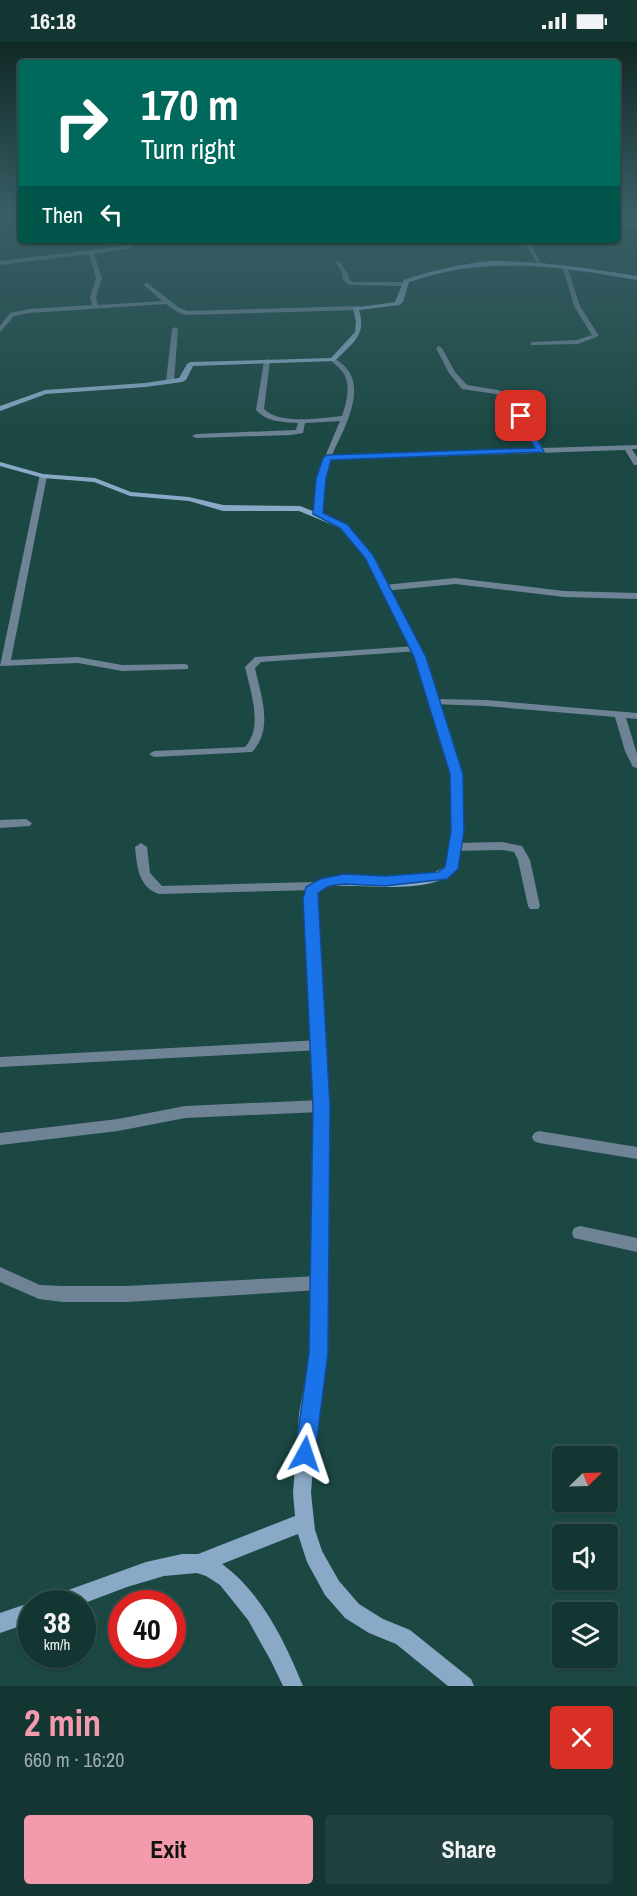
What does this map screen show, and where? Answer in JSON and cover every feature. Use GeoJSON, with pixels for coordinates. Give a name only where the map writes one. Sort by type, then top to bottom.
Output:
{"type":"FeatureCollection","features":[{"type":"Feature","properties":{"kind":"street"},"geometry":{"type":"LineString","coordinates":[[95,290],[93,297],[96,307]]}},
{"type":"Feature","properties":{"kind":"street"},"geometry":{"type":"LineString","coordinates":[[153,290],[174,308],[186,313],[359,308],[397,304],[400,302],[403,290]]}},
{"type":"Feature","properties":{"kind":"street"},"geometry":{"type":"LineString","coordinates":[[532,344],[578,342],[594,338],[597,334],[577,306],[572,290]]}},
{"type":"Feature","properties":{"kind":"street"},"geometry":{"type":"LineString","coordinates":[[0,330],[9,317],[19,313],[169,302]]}},
{"type":"Feature","properties":{"kind":"street"},"geometry":{"type":"LineString","coordinates":[[333,360],[358,332],[359,322],[354,311],[359,308]]}},
{"type":"Feature","properties":{"kind":"street"},"geometry":{"type":"LineString","coordinates":[[170,382],[175,329]]}},
{"type":"Feature","properties":{"kind":"street"},"geometry":{"type":"LineString","coordinates":[[439,348],[452,373],[465,387],[509,397],[540,450]]}},
{"type":"Feature","properties":{"kind":"street"},"geometry":{"type":"LineString","coordinates":[[0,409],[45,392],[182,380],[190,364],[333,360],[341,364],[351,380],[345,418],[327,458],[321,479],[318,514]]}},
{"type":"Feature","properties":{"kind":"street"},"geometry":{"type":"LineString","coordinates":[[267,361],[260,410],[262,414],[274,419],[345,418]]}},
{"type":"Feature","properties":{"kind":"street"},"geometry":{"type":"LineString","coordinates":[[196,436],[291,433],[300,430],[302,420]]}},
{"type":"Feature","properties":{"kind":"street"},"geometry":{"type":"LineString","coordinates":[[627,447],[637,463]]}},
{"type":"Feature","properties":{"kind":"street"},"geometry":{"type":"LineString","coordinates":[[327,458],[637,447]]}},
{"type":"Feature","properties":{"kind":"street"},"geometry":{"type":"LineString","coordinates":[[0,464],[43,476],[95,480],[130,494],[189,499],[223,508],[290,508],[318,514],[343,526],[369,557],[416,649],[435,702],[456,774],[455,847],[451,869],[442,876],[385,881],[344,879],[316,886],[159,890],[144,874],[141,847]]}},
{"type":"Feature","properties":{"kind":"street"},"geometry":{"type":"LineString","coordinates":[[43,476],[3,663],[78,660],[122,668],[184,667]]}},
{"type":"Feature","properties":{"kind":"street"},"geometry":{"type":"LineString","coordinates":[[384,588],[466,581],[564,594],[637,596]]}},
{"type":"Feature","properties":{"kind":"street"},"geometry":{"type":"LineString","coordinates":[[153,754],[248,750],[254,746],[258,739],[259,720],[250,667],[258,659],[416,649]]}},
{"type":"Feature","properties":{"kind":"street"},"geometry":{"type":"LineString","coordinates":[[435,702],[486,703],[637,716]]}},
{"type":"Feature","properties":{"kind":"street"},"geometry":{"type":"LineString","coordinates":[[621,715],[630,750],[637,765]]}},
{"type":"Feature","properties":{"kind":"street"},"geometry":{"type":"LineString","coordinates":[[0,824],[26,824]]}},
{"type":"Feature","properties":{"kind":"street"},"geometry":{"type":"LineString","coordinates":[[455,847],[502,846],[518,849],[524,860],[534,906]]}},
{"type":"Feature","properties":{"kind":"street"},"geometry":{"type":"LineString","coordinates":[[316,886],[310,899],[320,1045],[319,1353],[308,1414],[302,1493],[305,1522],[314,1556],[332,1588],[352,1611],[376,1626],[403,1637],[464,1686]]}},
{"type":"Feature","properties":{"kind":"street"},"geometry":{"type":"LineString","coordinates":[[0,1062],[320,1045]]}},
{"type":"Feature","properties":{"kind":"street"},"geometry":{"type":"LineString","coordinates":[[0,1139],[95,1128],[185,1112],[321,1106]]}},
{"type":"Feature","properties":{"kind":"street"},"geometry":{"type":"LineString","coordinates":[[539,1137],[637,1153]]}},
{"type":"Feature","properties":{"kind":"street"},"geometry":{"type":"LineString","coordinates":[[580,1233],[637,1245]]}},
{"type":"Feature","properties":{"kind":"street"},"geometry":{"type":"LineString","coordinates":[[0,1274],[39,1292],[63,1294],[126,1294],[319,1283]]}},
{"type":"Feature","properties":{"kind":"street"},"geometry":{"type":"LineString","coordinates":[[96,1590],[168,1565],[199,1563],[305,1522]]}},
{"type":"Feature","properties":{"kind":"street"},"geometry":{"type":"LineString","coordinates":[[199,1563],[218,1570],[247,1602],[287,1670],[293,1686]]}},
{"type":"Feature","properties":{"kind":"street"},"geometry":{"type":"LineString","coordinates":[[0,1623],[18,1617]]}},
{"type":"Feature","properties":{"kind":"route"},"geometry":{"type":"LineString","coordinates":[[305,1454],[308,1414],[319,1353],[320,1045],[311,891],[325,882],[344,879],[385,881],[430,879],[442,876],[451,869],[454,861],[457,831],[456,774],[449,744],[420,657],[369,557],[343,526],[318,514],[321,479],[327,458],[540,450],[521,416]]}}]}
